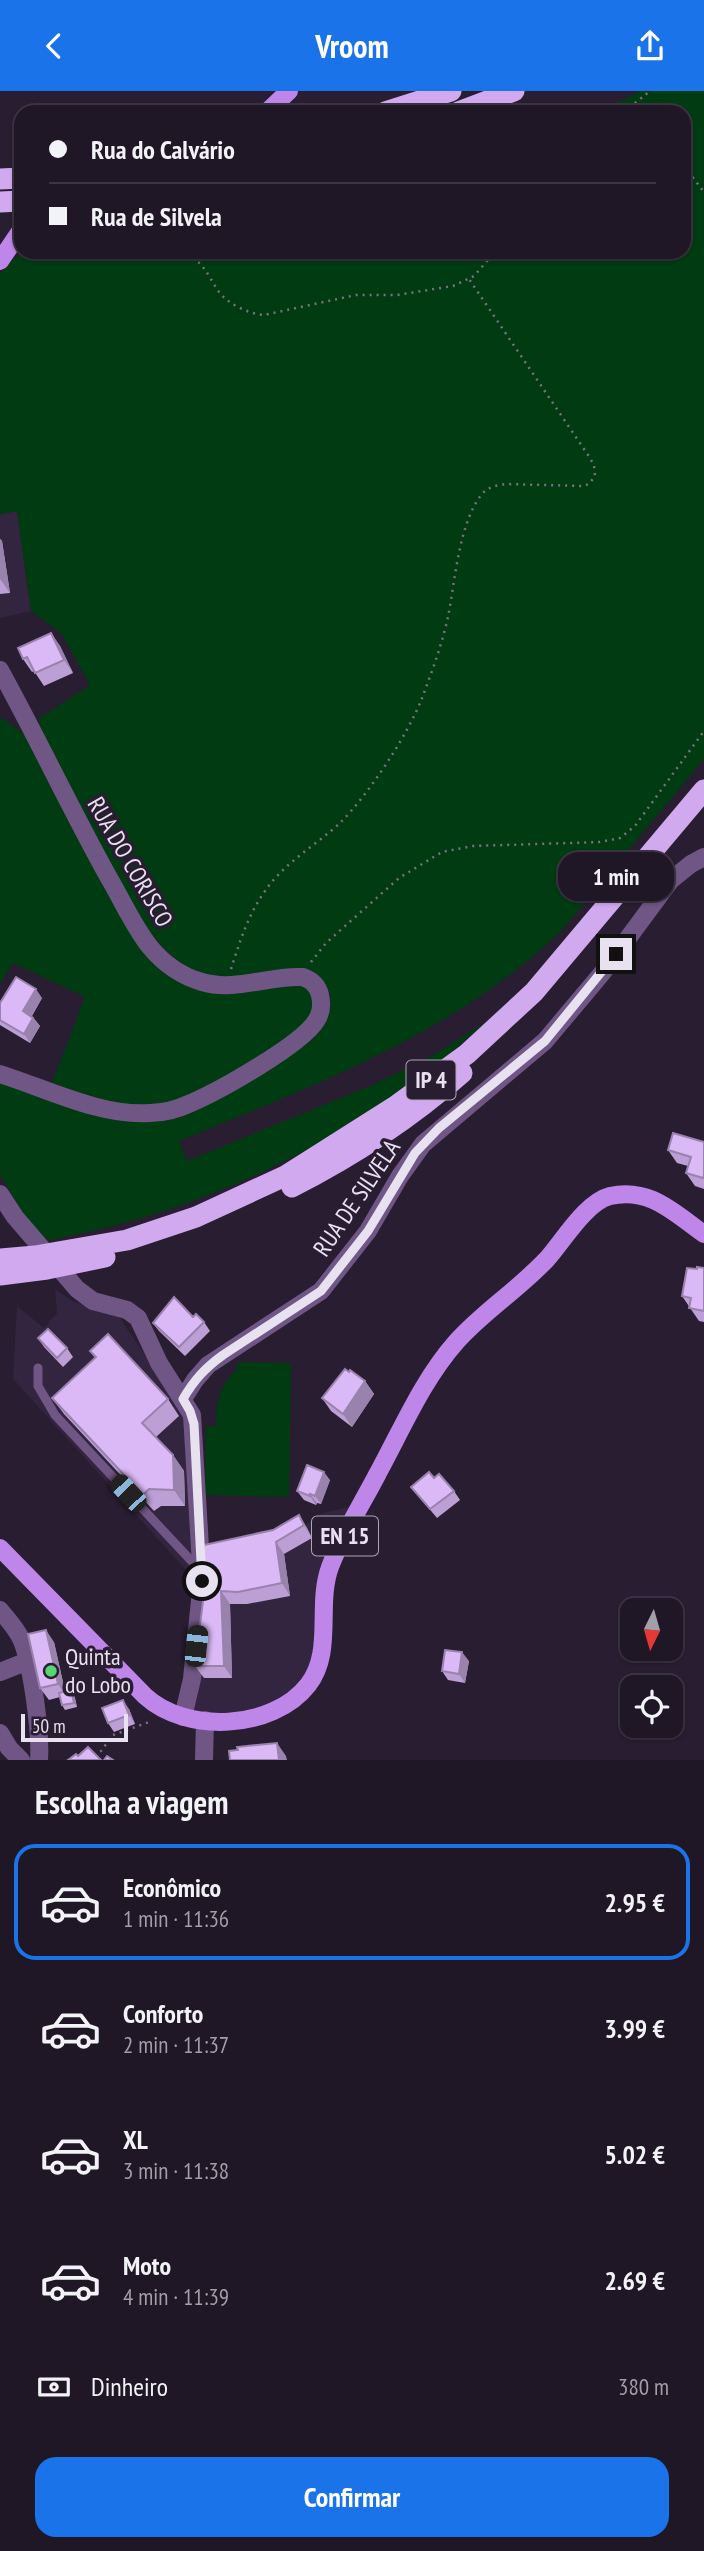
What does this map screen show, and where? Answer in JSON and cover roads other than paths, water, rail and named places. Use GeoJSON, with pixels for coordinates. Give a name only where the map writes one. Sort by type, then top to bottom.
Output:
{"type":"FeatureCollection","features":[{"type":"Feature","properties":{"kind":"highway"},"geometry":{"type":"LineString","coordinates":[[477,105],[514,91]]}},
{"type":"Feature","properties":{"kind":"highway"},"geometry":{"type":"LineString","coordinates":[[407,105],[449,92]]}},
{"type":"Feature","properties":{"kind":"highway","name":"IP 4"},"geometry":{"type":"LineString","coordinates":[[78,1256],[196,1217],[285,1176],[397,1105],[457,1061],[534,992],[704,790]]}},
{"type":"Feature","properties":{"kind":"highway","name":"IP 4"},"geometry":{"type":"LineString","coordinates":[[0,1275],[41,1263],[130,1250],[188,1231],[260,1202],[337,1162],[430,1100],[542,1000],[704,807]]}},
{"type":"Feature","properties":{"kind":"highway","name":"IP 4"},"geometry":{"type":"LineString","coordinates":[[0,1259],[41,1263]]}},
{"type":"Feature","properties":{"kind":"main road"},"geometry":{"type":"LineString","coordinates":[[274,105],[289,91]]}},
{"type":"Feature","properties":{"kind":"main road"},"geometry":{"type":"LineString","coordinates":[[0,261],[14,240]]}},
{"type":"Feature","properties":{"kind":"main road","name":"EN 15"},"geometry":{"type":"LineString","coordinates":[[0,1548],[154,1705],[178,1716],[205,1720],[244,1720],[265,1716],[294,1699],[309,1684],[321,1654],[323,1591],[329,1569],[429,1378],[457,1342],[538,1268],[591,1207],[606,1197],[646,1196],[663,1204],[704,1234]]}},
{"type":"Feature","properties":{"kind":"street","name":"RUA DO CORISCO"},"geometry":{"type":"LineString","coordinates":[[0,670],[79,825],[145,940],[160,958],[180,974],[205,983],[226,985],[303,977],[315,984],[320,997],[320,1013],[310,1029],[261,1064],[191,1103],[163,1112],[136,1114],[105,1108],[0,1074]]}},
{"type":"Feature","properties":{"kind":"street","name":"RUA DE SILVELA"},"geometry":{"type":"LineString","coordinates":[[183,1399],[208,1365],[321,1291],[368,1231],[415,1153],[439,1128],[545,1041],[595,982],[671,880],[704,857]]}},
{"type":"Feature","properties":{"kind":"street"},"geometry":{"type":"LineString","coordinates":[[0,1194],[15,1217],[77,1289],[93,1301],[127,1310],[138,1318],[159,1363],[190,1411],[194,1424],[202,1571],[193,1671],[178,1716]]}},
{"type":"Feature","properties":{"kind":"street"},"geometry":{"type":"LineString","coordinates":[[0,1610],[19,1635],[28,1661],[40,1736],[39,1760]]}},
{"type":"Feature","properties":{"kind":"street"},"geometry":{"type":"LineString","coordinates":[[0,1672],[28,1661]]}},
{"type":"Feature","properties":{"kind":"street"},"geometry":{"type":"LineString","coordinates":[[204,1760],[205,1720]]}},
{"type":"Feature","properties":{"kind":"street"},"geometry":{"type":"LineString","coordinates":[[0,1733],[9,1748],[21,1760]]}},
{"type":"Feature","properties":{"kind":"lane"},"geometry":{"type":"LineString","coordinates":[[38,1368],[38,1386],[55,1415],[202,1571]]}},
{"type":"Feature","properties":{"kind":"place","name":"Quinta do Lobo"},"geometry":{"type":"Point","coordinates":[51,1671]}}]}
